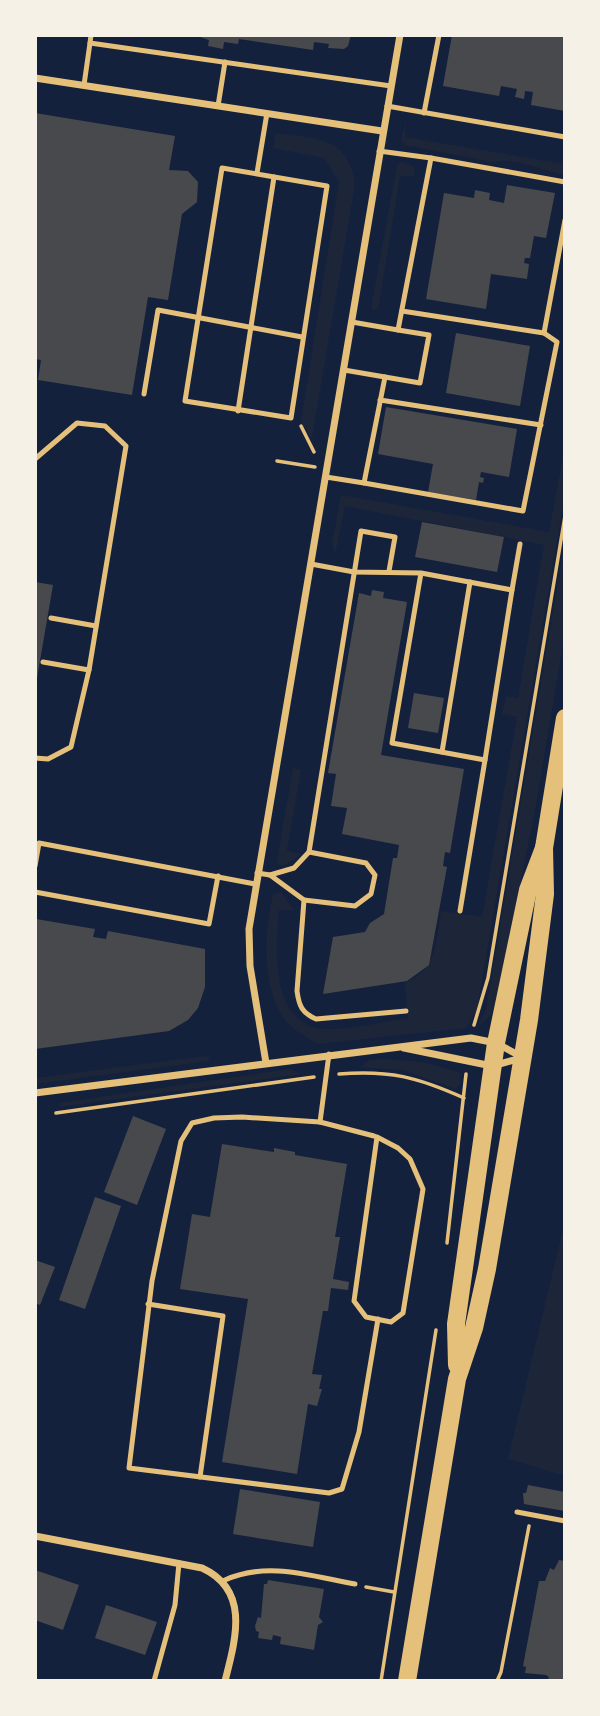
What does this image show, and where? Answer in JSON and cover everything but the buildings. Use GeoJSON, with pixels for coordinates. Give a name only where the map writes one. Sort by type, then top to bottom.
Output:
{"type":"FeatureCollection","features":[{"type":"Feature","properties":{"kind":"main road"},"geometry":{"type":"LineString","coordinates":[[407,1681],[457,1379],[474,1328],[487,1269],[523,1058],[545,894],[544,848],[565,718]]}},
{"type":"Feature","properties":{"kind":"main road"},"geometry":{"type":"LineString","coordinates":[[457,1379],[456,1324],[492,1066],[528,890],[544,848]]}},
{"type":"Feature","properties":{"kind":"street"},"geometry":{"type":"LineString","coordinates":[[266,1063],[250,966],[249,929],[400,35]]}},
{"type":"Feature","properties":{"kind":"street"},"geometry":{"type":"LineString","coordinates":[[35,78],[382,131]]}},
{"type":"Feature","properties":{"kind":"street"},"geometry":{"type":"LineString","coordinates":[[35,1093],[471,1038],[496,1043],[523,1058]]}},
{"type":"Feature","properties":{"kind":"street"},"geometry":{"type":"LineString","coordinates":[[396,1047],[492,1066],[523,1058]]}},
{"type":"Feature","properties":{"kind":"street"},"geometry":{"type":"LineString","coordinates":[[35,1536],[202,1568],[225,1580],[236,1604],[234,1633],[225,1681]]}},
{"type":"Feature","properties":{"kind":"lane"},"geometry":{"type":"LineString","coordinates":[[84,85],[91,35]]}},
{"type":"Feature","properties":{"kind":"lane"},"geometry":{"type":"LineString","coordinates":[[424,113],[439,35]]}},
{"type":"Feature","properties":{"kind":"lane"},"geometry":{"type":"LineString","coordinates":[[90,43],[391,86]]}},
{"type":"Feature","properties":{"kind":"lane"},"geometry":{"type":"LineString","coordinates":[[218,106],[225,62]]}},
{"type":"Feature","properties":{"kind":"lane"},"geometry":{"type":"LineString","coordinates":[[387,106],[565,137]]}},
{"type":"Feature","properties":{"kind":"lane"},"geometry":{"type":"LineString","coordinates":[[257,173],[267,113]]}},
{"type":"Feature","properties":{"kind":"lane"},"geometry":{"type":"LineString","coordinates":[[379,151],[565,182]]}},
{"type":"Feature","properties":{"kind":"lane"},"geometry":{"type":"LineString","coordinates":[[398,330],[431,158]]}},
{"type":"Feature","properties":{"kind":"lane"},"geometry":{"type":"LineString","coordinates":[[222,168],[257,173],[327,186],[291,418],[185,401],[222,168]]}},
{"type":"Feature","properties":{"kind":"lane"},"geometry":{"type":"LineString","coordinates":[[238,411],[274,177]]}},
{"type":"Feature","properties":{"kind":"lane"},"geometry":{"type":"LineString","coordinates":[[544,333],[565,220]]}},
{"type":"Feature","properties":{"kind":"lane"},"geometry":{"type":"LineString","coordinates":[[144,394],[158,310],[302,337]]}},
{"type":"Feature","properties":{"kind":"lane"},"geometry":{"type":"LineString","coordinates":[[327,473],[364,483],[523,511],[557,342],[544,333],[402,311]]}},
{"type":"Feature","properties":{"kind":"lane"},"geometry":{"type":"LineString","coordinates":[[344,370],[420,383],[429,335],[352,322]]}},
{"type":"Feature","properties":{"kind":"lane"},"geometry":{"type":"LineString","coordinates":[[364,483],[385,377]]}},
{"type":"Feature","properties":{"kind":"lane"},"geometry":{"type":"LineString","coordinates":[[380,400],[541,425]]}},
{"type":"Feature","properties":{"kind":"lane"},"geometry":{"type":"LineString","coordinates":[[35,459],[77,423],[105,426],[126,446],[89,670],[71,747],[48,760],[35,758]]}},
{"type":"Feature","properties":{"kind":"lane"},"geometry":{"type":"LineString","coordinates":[[270,876],[294,868],[309,852],[361,531],[396,537],[389,571]]}},
{"type":"Feature","properties":{"kind":"lane"},"geometry":{"type":"LineString","coordinates":[[460,911],[520,544]]}},
{"type":"Feature","properties":{"kind":"lane"},"geometry":{"type":"LineString","coordinates":[[311,564],[354,572],[421,573],[512,590]]}},
{"type":"Feature","properties":{"kind":"lane"},"geometry":{"type":"LineString","coordinates":[[421,573],[392,743],[485,760]]}},
{"type":"Feature","properties":{"kind":"lane"},"geometry":{"type":"LineString","coordinates":[[442,752],[470,582]]}},
{"type":"Feature","properties":{"kind":"lane"},"geometry":{"type":"LineString","coordinates":[[51,618],[96,626]]}},
{"type":"Feature","properties":{"kind":"lane"},"geometry":{"type":"LineString","coordinates":[[43,662],[89,670]]}},
{"type":"Feature","properties":{"kind":"lane"},"geometry":{"type":"LineString","coordinates":[[35,866],[39,844],[255,884]]}},
{"type":"Feature","properties":{"kind":"lane"},"geometry":{"type":"LineString","coordinates":[[257,873],[270,876],[304,900],[355,906],[371,894],[374,875],[366,863],[309,852]]}},
{"type":"Feature","properties":{"kind":"lane"},"geometry":{"type":"LineString","coordinates":[[35,892],[209,924],[218,876]]}},
{"type":"Feature","properties":{"kind":"lane"},"geometry":{"type":"LineString","coordinates":[[304,900],[297,991],[301,1009],[316,1019],[405,1010]]}},
{"type":"Feature","properties":{"kind":"lane"},"geometry":{"type":"LineString","coordinates":[[320,1122],[329,1054]]}},
{"type":"Feature","properties":{"kind":"lane"},"geometry":{"type":"LineString","coordinates":[[377,1137],[354,1301],[366,1317],[378,1319],[391,1322],[403,1313],[423,1189],[410,1160],[398,1148],[377,1137],[352,1128],[320,1122],[242,1117],[214,1118],[192,1123],[181,1141],[174,1168],[148,1304],[129,1468],[329,1493],[342,1489],[359,1432],[378,1319]]}},
{"type":"Feature","properties":{"kind":"lane"},"geometry":{"type":"LineString","coordinates":[[148,1304],[223,1316],[200,1477]]}},
{"type":"Feature","properties":{"kind":"lane"},"geometry":{"type":"LineString","coordinates":[[517,1512],[565,1521]]}},
{"type":"Feature","properties":{"kind":"lane"},"geometry":{"type":"LineString","coordinates":[[154,1681],[174,1605],[179,1563]]}},
{"type":"Feature","properties":{"kind":"lane"},"geometry":{"type":"LineString","coordinates":[[225,1580],[243,1572],[274,1570],[355,1584]]}},
{"type":"Feature","properties":{"kind":"path"},"geometry":{"type":"LineString","coordinates":[[291,418],[300,425],[314,452]]}},
{"type":"Feature","properties":{"kind":"path"},"geometry":{"type":"LineString","coordinates":[[277,461],[327,473]]}},
{"type":"Feature","properties":{"kind":"path"},"geometry":{"type":"LineString","coordinates":[[472,1030],[480,1013],[488,978],[565,516]]}},
{"type":"Feature","properties":{"kind":"path"},"geometry":{"type":"LineString","coordinates":[[56,1112],[373,1071],[425,1081],[464,1098]]}},
{"type":"Feature","properties":{"kind":"path"},"geometry":{"type":"LineString","coordinates":[[446,1251],[466,1074]]}},
{"type":"Feature","properties":{"kind":"path"},"geometry":{"type":"LineString","coordinates":[[381,1681],[437,1319]]}},
{"type":"Feature","properties":{"kind":"path"},"geometry":{"type":"LineString","coordinates":[[497,1681],[501,1672],[531,1515]]}},
{"type":"Feature","properties":{"kind":"path"},"geometry":{"type":"LineString","coordinates":[[355,1584],[394,1592]]}},
{"type":"Feature","properties":{"kind":"shaded area"},"geometry":{"type":"Polygon","coordinates":[[[406,121],[405,137],[565,164],[565,175],[511,161],[492,162],[404,145],[401,139],[406,121]]]}},
{"type":"Feature","properties":{"kind":"shaded area"},"geometry":{"type":"Polygon","coordinates":[[[276,133],[317,139],[338,148],[352,168],[355,184],[312,438],[301,422],[339,182],[324,158],[273,148],[276,133]]]}},
{"type":"Feature","properties":{"kind":"shaded area"},"geometry":{"type":"Polygon","coordinates":[[[402,162],[413,166],[415,170],[413,176],[400,176],[378,310],[371,309],[397,165],[402,162]]]}},
{"type":"Feature","properties":{"kind":"shaded area"},"geometry":{"type":"Polygon","coordinates":[[[565,446],[565,494],[477,1010],[466,1028],[317,1044],[286,1021],[271,989],[267,940],[273,894],[281,892],[294,910],[279,910],[277,958],[282,993],[298,1019],[312,1027],[333,1029],[408,1018],[405,983],[416,977],[429,962],[436,944],[441,911],[482,917],[517,717],[502,714],[506,696],[518,698],[544,545],[345,506],[335,555],[332,544],[341,495],[549,532],[565,446]]]}},
{"type":"Feature","properties":{"kind":"shaded area"},"geometry":{"type":"Polygon","coordinates":[[[565,539],[565,633],[534,816],[496,1003],[492,1014],[477,1027],[486,1010],[565,539]]]}},
{"type":"Feature","properties":{"kind":"shaded area"},"geometry":{"type":"Polygon","coordinates":[[[293,768],[301,770],[287,851],[302,854],[285,865],[279,865],[277,861],[293,768]]]}},
{"type":"Feature","properties":{"kind":"shaded area"},"geometry":{"type":"Polygon","coordinates":[[[210,1057],[208,1061],[35,1084],[35,1078],[210,1057]]]}},
{"type":"Feature","properties":{"kind":"shaded area"},"geometry":{"type":"Polygon","coordinates":[[[370,1060],[421,1062],[456,1071],[460,1073],[460,1084],[456,1089],[402,1070],[360,1067],[370,1060]]]}},
{"type":"Feature","properties":{"kind":"shaded area"},"geometry":{"type":"Polygon","coordinates":[[[290,1069],[301,1074],[59,1107],[60,1103],[72,1101],[290,1069]]]}},
{"type":"Feature","properties":{"kind":"shaded area"},"geometry":{"type":"Polygon","coordinates":[[[565,1221],[565,1476],[508,1459],[565,1221]]]}}]}
